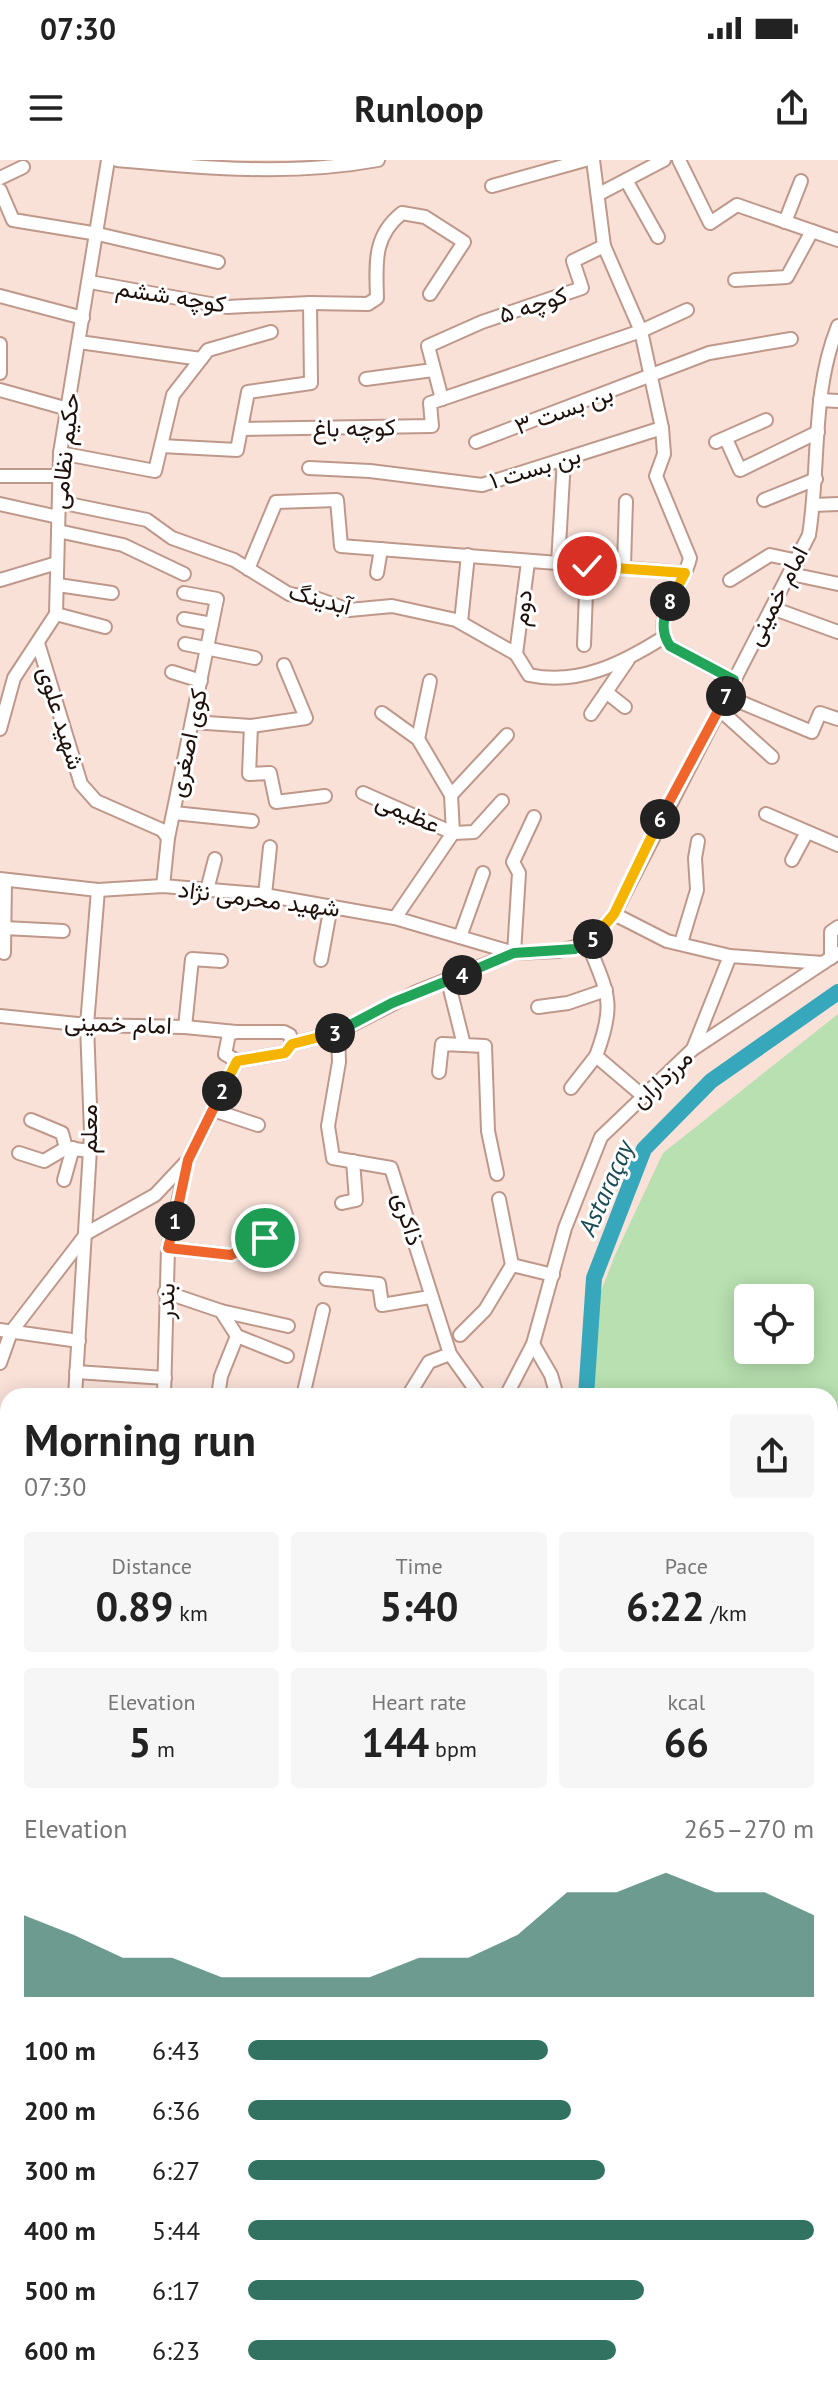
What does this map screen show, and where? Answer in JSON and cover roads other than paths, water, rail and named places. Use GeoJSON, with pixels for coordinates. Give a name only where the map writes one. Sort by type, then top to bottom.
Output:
{"type":"FeatureCollection","features":[{"type":"Feature","properties":{"kind":"street","name":"حکیم نظامی"},"geometry":{"type":"LineString","coordinates":[[0,729],[14,678],[56,614],[60,453],[108,160]]}},
{"type":"Feature","properties":{"kind":"street"},"geometry":{"type":"LineString","coordinates":[[117,160],[230,171],[329,169],[378,160]]}},
{"type":"Feature","properties":{"kind":"street"},"geometry":{"type":"LineString","coordinates":[[492,186],[585,160]]}},
{"type":"Feature","properties":{"kind":"street"},"geometry":{"type":"LineString","coordinates":[[593,160],[604,246],[641,331],[662,428],[664,454],[656,476],[690,558],[663,622],[664,637],[670,646],[734,680]]}},
{"type":"Feature","properties":{"kind":"street"},"geometry":{"type":"LineString","coordinates":[[599,194],[650,164],[664,160]]}},
{"type":"Feature","properties":{"kind":"street"},"geometry":{"type":"LineString","coordinates":[[679,160],[710,223],[737,205],[838,240]]}},
{"type":"Feature","properties":{"kind":"street"},"geometry":{"type":"LineString","coordinates":[[0,178],[23,167]]}},
{"type":"Feature","properties":{"kind":"street"},"geometry":{"type":"LineString","coordinates":[[626,180],[658,237]]}},
{"type":"Feature","properties":{"kind":"street"},"geometry":{"type":"LineString","coordinates":[[785,222],[801,181]]}},
{"type":"Feature","properties":{"kind":"street"},"geometry":{"type":"LineString","coordinates":[[0,190],[13,220],[98,234],[218,262]]}},
{"type":"Feature","properties":{"kind":"street","name":"کوچه ششم"},"geometry":{"type":"LineString","coordinates":[[90,282],[227,307],[368,304],[377,298],[376,262],[385,227],[402,213],[425,217],[464,242],[430,294]]}},
{"type":"Feature","properties":{"kind":"street"},"geometry":{"type":"LineString","coordinates":[[735,280],[787,277],[812,231]]}},
{"type":"Feature","properties":{"kind":"street","name":"کوچه ۵"},"geometry":{"type":"LineString","coordinates":[[433,370],[427,348],[482,322],[582,288],[573,260],[604,246]]}},
{"type":"Feature","properties":{"kind":"street"},"geometry":{"type":"LineString","coordinates":[[0,296],[83,318]]}},
{"type":"Feature","properties":{"kind":"street"},"geometry":{"type":"LineString","coordinates":[[161,446],[237,450],[248,392],[311,383],[310,303]]}},
{"type":"Feature","properties":{"kind":"street"},"geometry":{"type":"LineString","coordinates":[[366,379],[433,370],[442,399],[641,331],[687,310]]}},
{"type":"Feature","properties":{"kind":"street","name":"امام خمینی"},"geometry":{"type":"LineString","coordinates":[[588,944],[614,914],[809,535],[816,479],[820,400],[838,326]]}},
{"type":"Feature","properties":{"kind":"street"},"geometry":{"type":"LineString","coordinates":[[60,453],[155,471],[173,395],[208,350],[271,332]]}},
{"type":"Feature","properties":{"kind":"street","name":"بن بست ۳"},"geometry":{"type":"LineString","coordinates":[[476,442],[651,378],[709,353],[791,339]]}},
{"type":"Feature","properties":{"kind":"street"},"geometry":{"type":"LineString","coordinates":[[79,342],[201,359]]}},
{"type":"Feature","properties":{"kind":"street"},"geometry":{"type":"LineString","coordinates":[[0,344],[0,373]]}},
{"type":"Feature","properties":{"kind":"street"},"geometry":{"type":"LineString","coordinates":[[0,390],[68,409]]}},
{"type":"Feature","properties":{"kind":"street","name":"کوچه باغ"},"geometry":{"type":"LineString","coordinates":[[241,429],[432,426],[430,403],[442,399]]}},
{"type":"Feature","properties":{"kind":"street"},"geometry":{"type":"LineString","coordinates":[[820,400],[838,401]]}},
{"type":"Feature","properties":{"kind":"street"},"geometry":{"type":"LineString","coordinates":[[766,420],[721,440],[740,470],[818,432]]}},
{"type":"Feature","properties":{"kind":"street","name":"بن بست ۱"},"geometry":{"type":"LineString","coordinates":[[309,468],[370,471],[482,485],[662,428]]}},
{"type":"Feature","properties":{"kind":"street"},"geometry":{"type":"LineString","coordinates":[[558,564],[564,459]]}},
{"type":"Feature","properties":{"kind":"street"},"geometry":{"type":"LineString","coordinates":[[0,476],[59,476]]}},
{"type":"Feature","properties":{"kind":"street"},"geometry":{"type":"LineString","coordinates":[[764,500],[816,479]]}},
{"type":"Feature","properties":{"kind":"street"},"geometry":{"type":"LineString","coordinates":[[248,569],[276,502],[337,500],[341,546],[685,573]]}},
{"type":"Feature","properties":{"kind":"street"},"geometry":{"type":"LineString","coordinates":[[624,566],[626,501]]}},
{"type":"Feature","properties":{"kind":"street","name":"آبدینگ"},"geometry":{"type":"LineString","coordinates":[[59,502],[147,520],[172,538],[248,569],[289,594],[318,599],[349,610],[392,606],[461,622],[516,654],[529,675],[551,680],[595,672],[630,658],[664,637]]}},
{"type":"Feature","properties":{"kind":"street"},"geometry":{"type":"LineString","coordinates":[[0,504],[58,517]]}},
{"type":"Feature","properties":{"kind":"street"},"geometry":{"type":"LineString","coordinates":[[813,505],[838,504]]}},
{"type":"Feature","properties":{"kind":"street"},"geometry":{"type":"LineString","coordinates":[[58,531],[123,545],[184,574]]}},
{"type":"Feature","properties":{"kind":"street"},"geometry":{"type":"LineString","coordinates":[[377,573],[381,549]]}},
{"type":"Feature","properties":{"kind":"street"},"geometry":{"type":"LineString","coordinates":[[461,622],[468,555]]}},
{"type":"Feature","properties":{"kind":"street"},"geometry":{"type":"LineString","coordinates":[[730,580],[770,555],[798,561]]}},
{"type":"Feature","properties":{"kind":"street","name":"دوم"},"geometry":{"type":"LineString","coordinates":[[516,654],[528,562]]}},
{"type":"Feature","properties":{"kind":"street"},"geometry":{"type":"LineString","coordinates":[[0,580],[57,563]]}},
{"type":"Feature","properties":{"kind":"street"},"geometry":{"type":"LineString","coordinates":[[584,645],[587,566]]}},
{"type":"Feature","properties":{"kind":"street"},"geometry":{"type":"LineString","coordinates":[[791,574],[838,584]]}},
{"type":"Feature","properties":{"kind":"street"},"geometry":{"type":"LineString","coordinates":[[58,585],[112,593]]}},
{"type":"Feature","properties":{"kind":"street","name":"کوی اصغری"},"geometry":{"type":"LineString","coordinates":[[163,886],[168,838],[217,599],[184,593]]}},
{"type":"Feature","properties":{"kind":"street"},"geometry":{"type":"LineString","coordinates":[[772,608],[838,632]]}},
{"type":"Feature","properties":{"kind":"street"},"geometry":{"type":"LineString","coordinates":[[56,614],[105,627]]}},
{"type":"Feature","properties":{"kind":"street"},"geometry":{"type":"LineString","coordinates":[[184,619],[212,624]]}},
{"type":"Feature","properties":{"kind":"street","name":"شهید علوی"},"geometry":{"type":"LineString","coordinates":[[38,643],[81,784],[96,801],[162,830],[168,838]]}},
{"type":"Feature","properties":{"kind":"street"},"geometry":{"type":"LineString","coordinates":[[185,644],[255,658]]}},
{"type":"Feature","properties":{"kind":"street"},"geometry":{"type":"LineString","coordinates":[[591,714],[630,658]]}},
{"type":"Feature","properties":{"kind":"street"},"geometry":{"type":"LineString","coordinates":[[192,722],[251,726],[306,718],[284,665]]}},
{"type":"Feature","properties":{"kind":"street"},"geometry":{"type":"LineString","coordinates":[[172,672],[201,681]]}},
{"type":"Feature","properties":{"kind":"street"},"geometry":{"type":"LineString","coordinates":[[418,739],[430,681]]}},
{"type":"Feature","properties":{"kind":"street"},"geometry":{"type":"LineString","coordinates":[[606,692],[625,707]]}},
{"type":"Feature","properties":{"kind":"street"},"geometry":{"type":"LineString","coordinates":[[726,696],[812,732],[820,713],[838,719]]}},
{"type":"Feature","properties":{"kind":"street"},"geometry":{"type":"LineString","coordinates":[[719,709],[772,757]]}},
{"type":"Feature","properties":{"kind":"street"},"geometry":{"type":"LineString","coordinates":[[382,713],[418,739],[451,795],[453,833],[395,918]]}},
{"type":"Feature","properties":{"kind":"street"},"geometry":{"type":"LineString","coordinates":[[251,726],[249,774],[270,773],[276,802],[325,796]]}},
{"type":"Feature","properties":{"kind":"street"},"geometry":{"type":"LineString","coordinates":[[451,795],[507,735]]}},
{"type":"Feature","properties":{"kind":"street","name":"عظیمی"},"geometry":{"type":"LineString","coordinates":[[363,793],[453,833]]}},
{"type":"Feature","properties":{"kind":"street"},"geometry":{"type":"LineString","coordinates":[[453,833],[474,832],[502,801]]}},
{"type":"Feature","properties":{"kind":"street"},"geometry":{"type":"LineString","coordinates":[[174,813],[252,821]]}},
{"type":"Feature","properties":{"kind":"street"},"geometry":{"type":"LineString","coordinates":[[766,814],[838,845]]}},
{"type":"Feature","properties":{"kind":"street"},"geometry":{"type":"LineString","coordinates":[[514,953],[519,873],[513,862],[534,817]]}},
{"type":"Feature","properties":{"kind":"street"},"geometry":{"type":"LineString","coordinates":[[792,860],[807,832]]}},
{"type":"Feature","properties":{"kind":"street"},"geometry":{"type":"LineString","coordinates":[[681,943],[697,890],[695,858],[698,841]]}},
{"type":"Feature","properties":{"kind":"street"},"geometry":{"type":"LineString","coordinates":[[265,895],[270,847]]}},
{"type":"Feature","properties":{"kind":"street"},"geometry":{"type":"LineString","coordinates":[[207,890],[215,859]]}},
{"type":"Feature","properties":{"kind":"street"},"geometry":{"type":"LineString","coordinates":[[460,937],[483,873]]}},
{"type":"Feature","properties":{"kind":"street"},"geometry":{"type":"LineString","coordinates":[[2,880],[4,953]]}},
{"type":"Feature","properties":{"kind":"street","name":"شهید محرمی نژاد"},"geometry":{"type":"LineString","coordinates":[[2,880],[98,890],[163,886],[265,895],[395,918],[514,953]]}},
{"type":"Feature","properties":{"kind":"street","name":"معلم"},"geometry":{"type":"LineString","coordinates":[[75,1388],[90,1151],[87,1025],[98,890]]}},
{"type":"Feature","properties":{"kind":"street"},"geometry":{"type":"LineString","coordinates":[[321,960],[331,906]]}},
{"type":"Feature","properties":{"kind":"street"},"geometry":{"type":"LineString","coordinates":[[614,914],[667,941],[730,956],[831,958],[831,932],[838,927]]}},
{"type":"Feature","properties":{"kind":"street"},"geometry":{"type":"LineString","coordinates":[[4,928],[63,931]]}},
{"type":"Feature","properties":{"kind":"street"},"geometry":{"type":"LineString","coordinates":[[236,1032],[229,1034],[224,1046],[225,1054],[237,1061],[285,1053],[292,1044],[338,1032],[403,998],[514,953],[558,951],[588,944],[606,990],[609,1021],[596,1056],[571,1088]]}},
{"type":"Feature","properties":{"kind":"street"},"geometry":{"type":"LineString","coordinates":[[693,1049],[730,956]]}},
{"type":"Feature","properties":{"kind":"street","name":"مرزداران"},"geometry":{"type":"LineString","coordinates":[[510,1388],[533,1344],[565,1228],[601,1137],[693,1049],[831,958]]}},
{"type":"Feature","properties":{"kind":"street"},"geometry":{"type":"LineString","coordinates":[[185,1027],[192,959],[221,961]]}},
{"type":"Feature","properties":{"kind":"street"},"geometry":{"type":"LineString","coordinates":[[448,981],[464,1045]]}},
{"type":"Feature","properties":{"kind":"street"},"geometry":{"type":"LineString","coordinates":[[538,1007],[568,1003],[606,990]]}},
{"type":"Feature","properties":{"kind":"street","name":"امام خمینی"},"geometry":{"type":"LineString","coordinates":[[0,1016],[87,1025],[284,1032],[290,1035],[292,1044]]}},
{"type":"Feature","properties":{"kind":"street"},"geometry":{"type":"LineString","coordinates":[[338,1032],[339,1062],[328,1126],[333,1158],[353,1161],[356,1200],[342,1203]]}},
{"type":"Feature","properties":{"kind":"street"},"geometry":{"type":"LineString","coordinates":[[439,1072],[442,1044],[485,1046],[488,1131],[497,1174]]}},
{"type":"Feature","properties":{"kind":"street"},"geometry":{"type":"LineString","coordinates":[[596,1056],[643,1096]]}},
{"type":"Feature","properties":{"kind":"street"},"geometry":{"type":"LineString","coordinates":[[0,1363],[6,1331],[87,1233],[155,1195],[188,1160],[237,1061]]}},
{"type":"Feature","properties":{"kind":"street"},"geometry":{"type":"LineString","coordinates":[[213,1110],[258,1125]]}},
{"type":"Feature","properties":{"kind":"street"},"geometry":{"type":"LineString","coordinates":[[31,1120],[62,1133],[70,1148],[64,1180]]}},
{"type":"Feature","properties":{"kind":"street"},"geometry":{"type":"LineString","coordinates":[[19,1153],[44,1161],[70,1148],[90,1151]]}},
{"type":"Feature","properties":{"kind":"street","name":"بندر"},"geometry":{"type":"LineString","coordinates":[[164,1388],[168,1248],[188,1160]]}},
{"type":"Feature","properties":{"kind":"street","name":"ذاکری"},"geometry":{"type":"LineString","coordinates":[[353,1161],[391,1168],[450,1354],[474,1388]]}},
{"type":"Feature","properties":{"kind":"street"},"geometry":{"type":"LineString","coordinates":[[460,1335],[485,1310],[512,1265],[499,1199]]}},
{"type":"Feature","properties":{"kind":"street"},"geometry":{"type":"LineString","coordinates":[[168,1248],[231,1255],[237,1252],[244,1235],[265,1238]]}},
{"type":"Feature","properties":{"kind":"street"},"geometry":{"type":"LineString","coordinates":[[512,1265],[553,1275]]}},
{"type":"Feature","properties":{"kind":"street"},"geometry":{"type":"LineString","coordinates":[[326,1279],[379,1284],[382,1305],[430,1297]]}},
{"type":"Feature","properties":{"kind":"street"},"geometry":{"type":"LineString","coordinates":[[165,1292],[221,1311],[288,1326]]}},
{"type":"Feature","properties":{"kind":"street"},"geometry":{"type":"LineString","coordinates":[[305,1388],[323,1310]]}},
{"type":"Feature","properties":{"kind":"street"},"geometry":{"type":"LineString","coordinates":[[221,1311],[237,1336],[287,1356]]}},
{"type":"Feature","properties":{"kind":"street"},"geometry":{"type":"LineString","coordinates":[[6,1331],[79,1341]]}},
{"type":"Feature","properties":{"kind":"street"},"geometry":{"type":"LineString","coordinates":[[219,1388],[237,1336]]}},
{"type":"Feature","properties":{"kind":"street"},"geometry":{"type":"LineString","coordinates":[[533,1344],[551,1375],[555,1388]]}},
{"type":"Feature","properties":{"kind":"street"},"geometry":{"type":"LineString","coordinates":[[413,1388],[429,1362],[450,1354]]}},
{"type":"Feature","properties":{"kind":"street"},"geometry":{"type":"LineString","coordinates":[[76,1372],[165,1378]]}},
{"type":"Feature","properties":{"kind":"waterway","name":"Astaraçay"},"geometry":{"type":"LineString","coordinates":[[587,1388],[594,1278],[644,1149],[711,1081],[838,992]]}}]}
